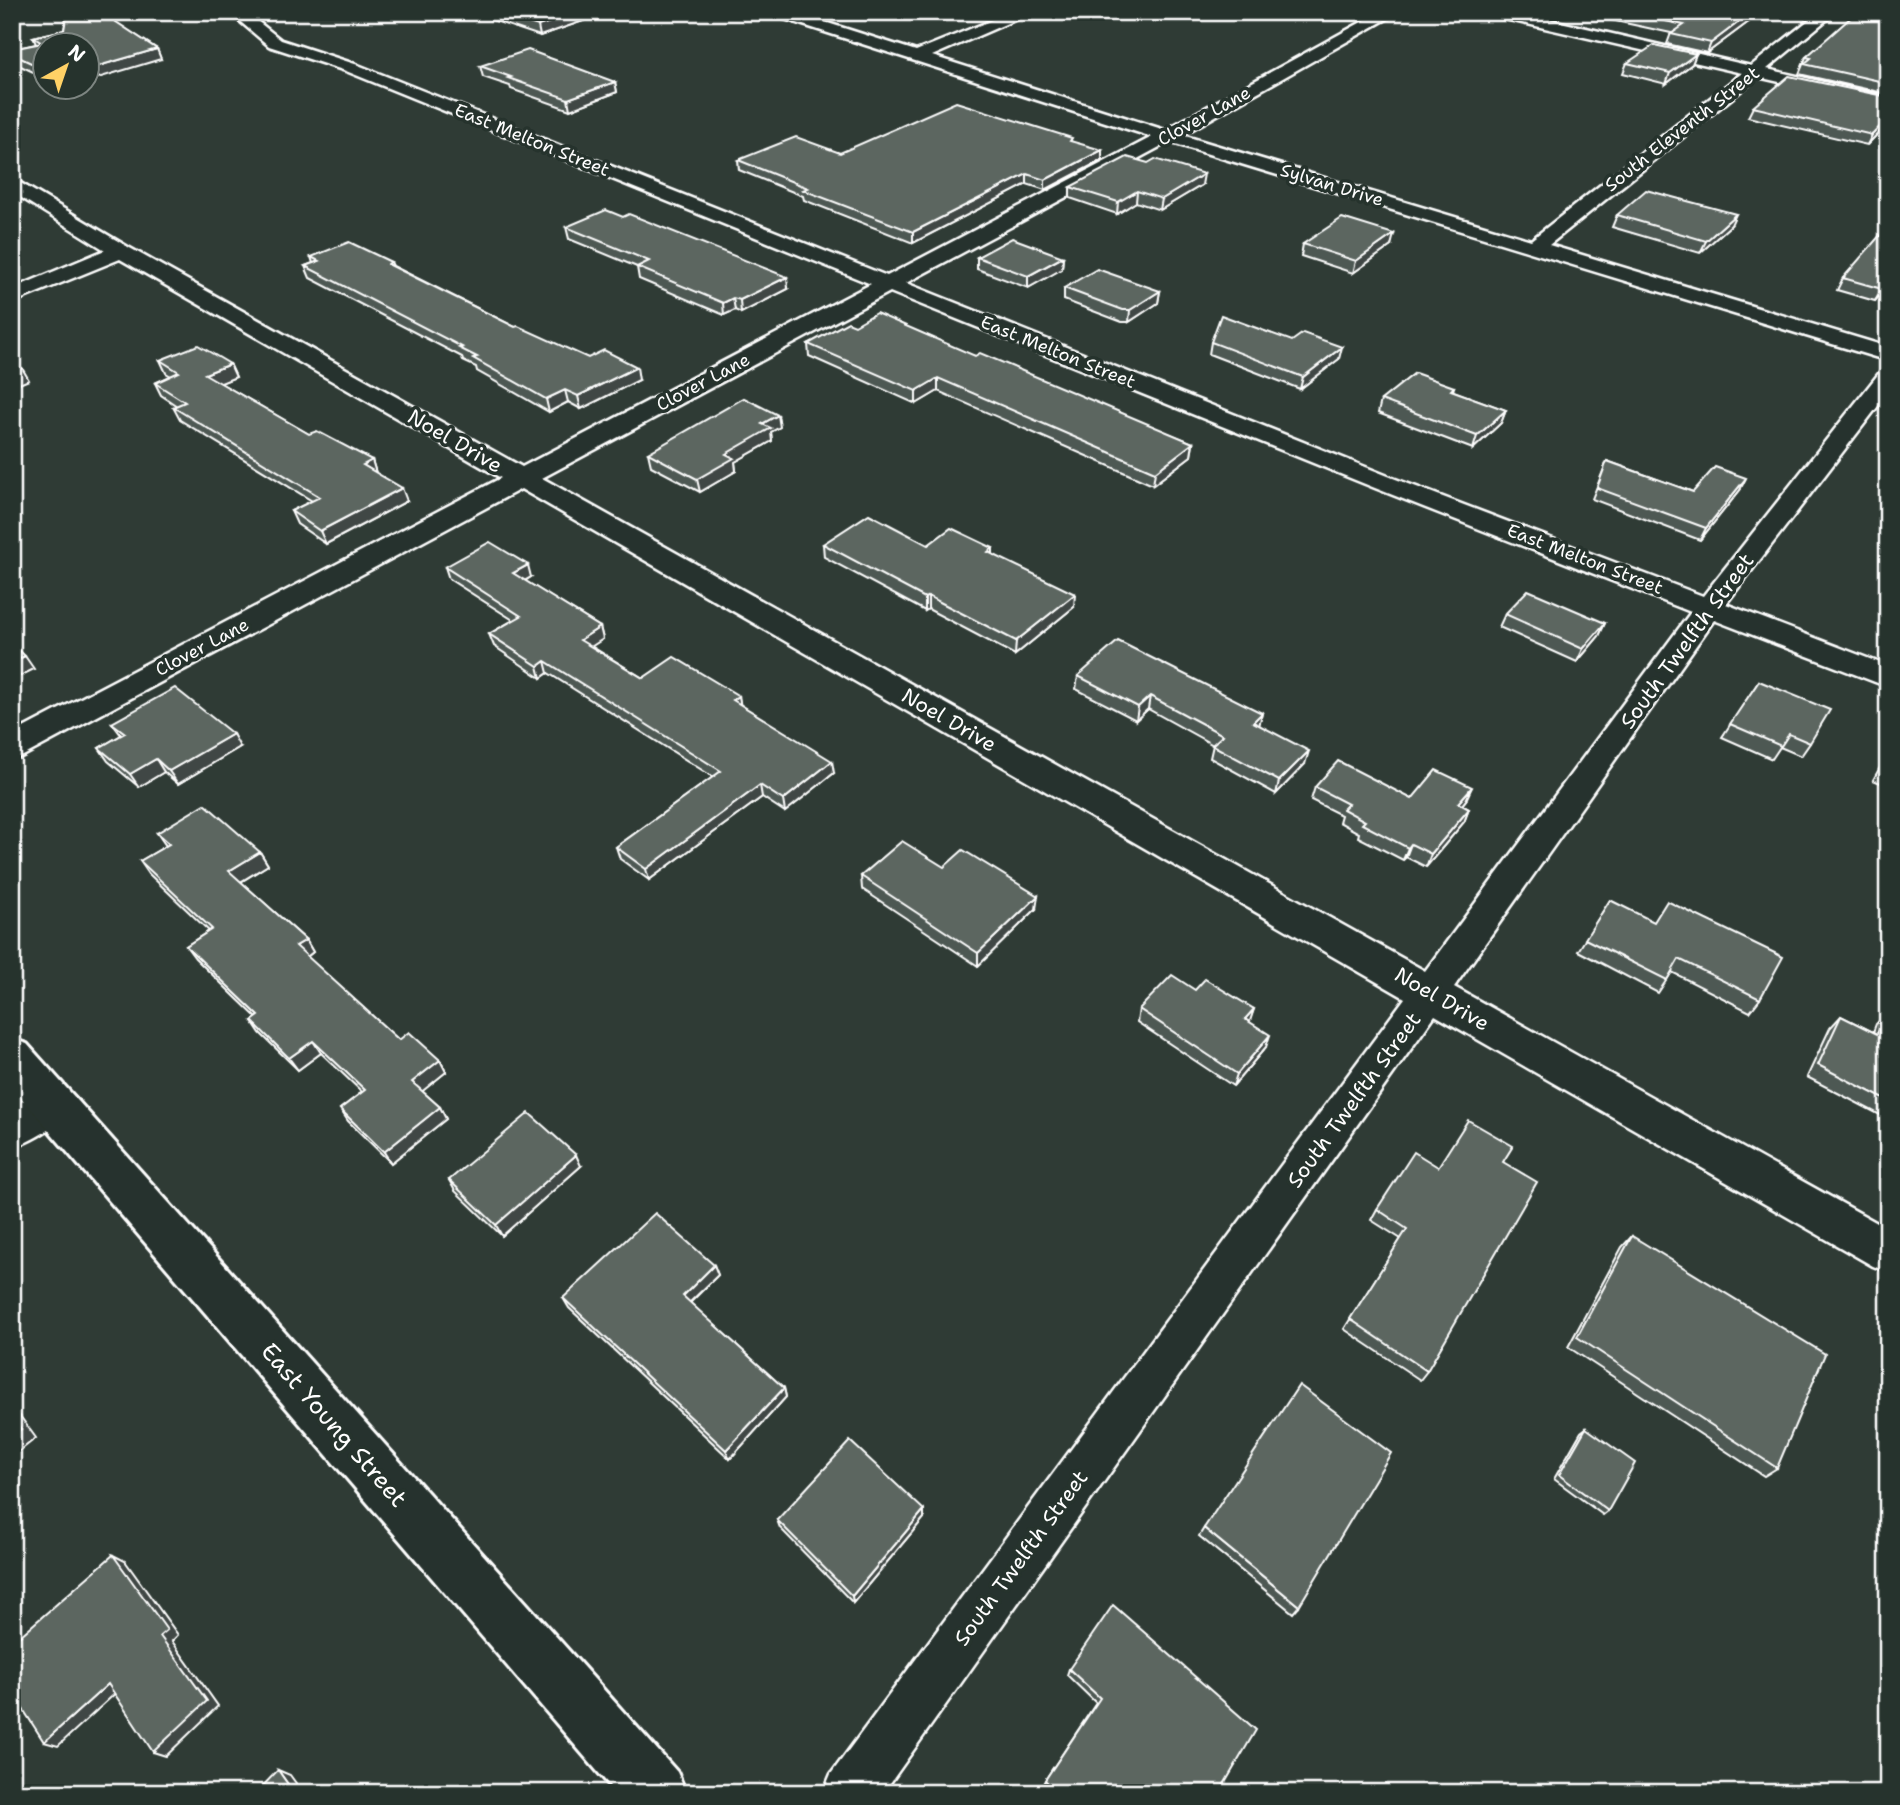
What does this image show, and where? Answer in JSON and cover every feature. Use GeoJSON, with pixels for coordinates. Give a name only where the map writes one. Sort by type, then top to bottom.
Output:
{"type":"FeatureCollection","features":[{"type":"Feature","properties":{"kind":"street","name":"East Melton Street"},"geometry":{"type":"LineString","coordinates":[[236,12],[265,38],[280,45],[352,68],[1384,483],[1710,606],[1888,677]]}},
{"type":"Feature","properties":{"kind":"street","name":"Sylvan Drive"},"geometry":{"type":"LineString","coordinates":[[777,12],[1167,136],[1888,354]]}},
{"type":"Feature","properties":{"kind":"street"},"geometry":{"type":"LineString","coordinates":[[918,56],[1026,12]]}},
{"type":"Feature","properties":{"kind":"street","name":"Clover Lane"},"geometry":{"type":"LineString","coordinates":[[12,748],[1167,136],[1392,12]]}},
{"type":"Feature","properties":{"kind":"street"},"geometry":{"type":"LineString","coordinates":[[1496,12],[1888,103]]}},
{"type":"Feature","properties":{"kind":"street","name":"South Eleventh Street"},"geometry":{"type":"LineString","coordinates":[[1534,247],[1829,12]]}},
{"type":"Feature","properties":{"kind":"street","name":"Noel Drive"},"geometry":{"type":"LineString","coordinates":[[12,184],[121,251],[1888,1252]]}},
{"type":"Feature","properties":{"kind":"street"},"geometry":{"type":"LineString","coordinates":[[12,297],[121,251]]}},
{"type":"Feature","properties":{"kind":"street","name":"South Twelfth Street"},"geometry":{"type":"LineString","coordinates":[[850,1793],[1710,606],[1888,377]]}},
{"type":"Feature","properties":{"kind":"street","name":"East Young Street"},"geometry":{"type":"LineString","coordinates":[[12,1056],[32,1116],[656,1793]]}},
{"type":"Feature","properties":{"kind":"building"},"geometry":{"type":"Polygon","coordinates":[[[67,12],[101,12],[157,49],[102,65],[102,32],[55,32],[64,30],[67,12]]]}},
{"type":"Feature","properties":{"kind":"building"},"geometry":{"type":"Polygon","coordinates":[[[495,12],[579,12],[538,26],[495,12]]]}},
{"type":"Feature","properties":{"kind":"building"},"geometry":{"type":"Polygon","coordinates":[[[1623,12],[1752,12],[1711,43],[1671,34],[1684,25],[1623,12]]]}},
{"type":"Feature","properties":{"kind":"building"},"geometry":{"type":"Polygon","coordinates":[[[1857,12],[1888,12],[1888,83],[1804,64],[1811,58],[1806,57],[1857,12]]]}},
{"type":"Feature","properties":{"kind":"building"},"geometry":{"type":"Polygon","coordinates":[[[32,45],[32,63],[12,54],[12,49],[32,45]]]}},
{"type":"Feature","properties":{"kind":"building"},"geometry":{"type":"Polygon","coordinates":[[[1654,45],[1696,54],[1670,73],[1627,63],[1654,45]]]}},
{"type":"Feature","properties":{"kind":"building"},"geometry":{"type":"Polygon","coordinates":[[[528,50],[615,82],[568,99],[480,66],[528,50]]]}},
{"type":"Feature","properties":{"kind":"building"},"geometry":{"type":"Polygon","coordinates":[[[1789,76],[1888,97],[1888,118],[1872,135],[1753,107],[1789,76]]]}},
{"type":"Feature","properties":{"kind":"building"},"geometry":{"type":"Polygon","coordinates":[[[956,102],[1102,150],[1045,180],[1027,174],[913,232],[803,190],[808,188],[738,160],[796,137],[840,153],[956,102]]]}},
{"type":"Feature","properties":{"kind":"building"},"geometry":{"type":"Polygon","coordinates":[[[1127,157],[1148,163],[1155,159],[1204,174],[1162,199],[1137,191],[1118,202],[1070,187],[1127,157]]]}},
{"type":"Feature","properties":{"kind":"building"},"geometry":{"type":"Polygon","coordinates":[[[1646,190],[1736,214],[1706,241],[1617,215],[1646,190]]]}},
{"type":"Feature","properties":{"kind":"building"},"geometry":{"type":"Polygon","coordinates":[[[606,210],[623,217],[629,214],[787,277],[740,300],[733,298],[723,303],[637,267],[649,261],[566,227],[606,210]]]}},
{"type":"Feature","properties":{"kind":"building"},"geometry":{"type":"Polygon","coordinates":[[[1342,218],[1394,234],[1356,261],[1303,244],[1342,218]]]}},
{"type":"Feature","properties":{"kind":"building"},"geometry":{"type":"Polygon","coordinates":[[[1888,226],[1888,281],[1882,289],[1843,278],[1888,226]]]}},
{"type":"Feature","properties":{"kind":"building"},"geometry":{"type":"Polygon","coordinates":[[[1012,238],[1063,257],[1028,276],[977,257],[1012,238]]]}},
{"type":"Feature","properties":{"kind":"building"},"geometry":{"type":"Polygon","coordinates":[[[349,242],[515,327],[588,358],[604,350],[637,367],[578,396],[565,390],[546,399],[473,358],[477,357],[459,348],[462,347],[305,266],[319,261],[311,257],[349,242]]]}},
{"type":"Feature","properties":{"kind":"building"},"geometry":{"type":"Polygon","coordinates":[[[1097,269],[1160,291],[1130,310],[1123,310],[1064,288],[1097,269]]]}},
{"type":"Feature","properties":{"kind":"building"},"geometry":{"type":"Polygon","coordinates":[[[876,313],[975,356],[980,353],[1193,443],[1155,472],[938,378],[916,391],[808,344],[848,322],[855,325],[876,313]]]}},
{"type":"Feature","properties":{"kind":"building"},"geometry":{"type":"Polygon","coordinates":[[[1221,315],[1292,341],[1303,333],[1342,347],[1303,377],[1211,342],[1221,315]]]}},
{"type":"Feature","properties":{"kind":"building"},"geometry":{"type":"Polygon","coordinates":[[[198,345],[230,364],[205,374],[309,434],[317,431],[372,460],[363,465],[402,488],[320,531],[291,511],[320,497],[173,407],[185,402],[155,383],[179,372],[160,360],[198,345]]]}},
{"type":"Feature","properties":{"kind":"building"},"geometry":{"type":"Polygon","coordinates":[[[12,362],[22,368],[12,372],[12,362]]]}},
{"type":"Feature","properties":{"kind":"building"},"geometry":{"type":"Polygon","coordinates":[[[1415,373],[1454,387],[1451,390],[1506,410],[1477,436],[1381,400],[1415,373]]]}},
{"type":"Feature","properties":{"kind":"building"},"geometry":{"type":"Polygon","coordinates":[[[744,398],[778,415],[762,424],[771,428],[726,454],[734,458],[697,479],[648,453],[744,398]]]}},
{"type":"Feature","properties":{"kind":"building"},"geometry":{"type":"Polygon","coordinates":[[[1607,461],[1693,492],[1715,467],[1746,478],[1706,528],[1597,488],[1607,461]]]}},
{"type":"Feature","properties":{"kind":"building"},"geometry":{"type":"Polygon","coordinates":[[[869,514],[928,545],[951,528],[993,548],[988,552],[1075,594],[1016,641],[928,596],[925,598],[823,544],[869,514]]]}},
{"type":"Feature","properties":{"kind":"building"},"geometry":{"type":"Polygon","coordinates":[[[490,542],[528,565],[513,573],[600,627],[580,640],[643,678],[674,657],[739,696],[733,700],[832,761],[783,800],[760,785],[646,869],[616,847],[721,771],[545,661],[538,666],[489,634],[521,616],[445,567],[490,542]]]}},
{"type":"Feature","properties":{"kind":"building"},"geometry":{"type":"Polygon","coordinates":[[[1528,590],[1605,623],[1583,649],[1505,614],[1528,590]]]}},
{"type":"Feature","properties":{"kind":"building"},"geometry":{"type":"Polygon","coordinates":[[[1118,641],[1262,713],[1253,722],[1309,751],[1279,781],[1212,745],[1223,735],[1150,696],[1138,707],[1078,676],[1118,641]]]}},
{"type":"Feature","properties":{"kind":"building"},"geometry":{"type":"Polygon","coordinates":[[[12,643],[25,656],[12,662],[12,643]]]}},
{"type":"Feature","properties":{"kind":"building"},"geometry":{"type":"Polygon","coordinates":[[[1759,681],[1830,710],[1810,743],[1789,734],[1781,746],[1730,724],[1759,681]]]}},
{"type":"Feature","properties":{"kind":"building"},"geometry":{"type":"Polygon","coordinates":[[[175,688],[233,734],[169,771],[156,759],[130,774],[99,748],[125,733],[112,723],[175,688]]]}},
{"type":"Feature","properties":{"kind":"building"},"geometry":{"type":"Polygon","coordinates":[[[1338,761],[1412,799],[1436,770],[1472,787],[1458,803],[1469,809],[1431,854],[1411,844],[1408,848],[1362,824],[1365,821],[1343,809],[1348,804],[1315,787],[1338,761]]]}},
{"type":"Feature","properties":{"kind":"building"},"geometry":{"type":"Polygon","coordinates":[[[205,804],[260,852],[229,871],[306,940],[296,946],[399,1040],[409,1032],[440,1060],[412,1082],[440,1107],[384,1152],[340,1109],[365,1090],[313,1041],[289,1058],[252,1021],[259,1016],[186,946],[212,929],[140,861],[169,844],[157,833],[205,804]]]}},
{"type":"Feature","properties":{"kind":"building"},"geometry":{"type":"Polygon","coordinates":[[[902,841],[944,867],[963,850],[1038,896],[978,953],[861,876],[902,841]]]}},
{"type":"Feature","properties":{"kind":"building"},"geometry":{"type":"Polygon","coordinates":[[[1610,900],[1654,922],[1667,901],[1783,957],[1760,999],[1679,959],[1667,980],[1585,939],[1610,900]]]}},
{"type":"Feature","properties":{"kind":"building"},"geometry":{"type":"Polygon","coordinates":[[[1172,975],[1195,990],[1205,979],[1254,1009],[1245,1019],[1270,1035],[1237,1074],[1139,1009],[1172,975]]]}},
{"type":"Feature","properties":{"kind":"building"},"geometry":{"type":"Polygon","coordinates":[[[1888,1012],[1888,1101],[1818,1065],[1841,1016],[1877,1034],[1888,1012]]]}},
{"type":"Feature","properties":{"kind":"building"},"geometry":{"type":"Polygon","coordinates":[[[529,1113],[576,1155],[496,1225],[449,1180],[529,1113]]]}},
{"type":"Feature","properties":{"kind":"building"},"geometry":{"type":"Polygon","coordinates":[[[1468,1120],[1513,1146],[1503,1162],[1537,1182],[1427,1371],[1350,1319],[1407,1229],[1377,1209],[1414,1152],[1438,1167],[1468,1120]]]}},
{"type":"Feature","properties":{"kind":"building"},"geometry":{"type":"Polygon","coordinates":[[[655,1213],[714,1265],[683,1296],[784,1388],[726,1450],[563,1298],[655,1213]]]}},
{"type":"Feature","properties":{"kind":"building"},"geometry":{"type":"Polygon","coordinates":[[[1632,1236],[1825,1354],[1777,1468],[1577,1337],[1632,1236]]]}},
{"type":"Feature","properties":{"kind":"building"},"geometry":{"type":"Polygon","coordinates":[[[1299,1385],[1391,1453],[1299,1606],[1204,1528],[1299,1385]]]}},
{"type":"Feature","properties":{"kind":"building"},"geometry":{"type":"Polygon","coordinates":[[[12,1416],[21,1429],[12,1436],[12,1416]]]}},
{"type":"Feature","properties":{"kind":"building"},"geometry":{"type":"Polygon","coordinates":[[[1586,1428],[1635,1463],[1608,1511],[1559,1475],[1586,1428]]]}},
{"type":"Feature","properties":{"kind":"building"},"geometry":{"type":"Polygon","coordinates":[[[850,1441],[924,1510],[852,1596],[777,1520],[850,1441]]]}},
{"type":"Feature","properties":{"kind":"building"},"geometry":{"type":"Polygon","coordinates":[[[113,1555],[167,1630],[160,1636],[207,1701],[153,1752],[108,1684],[44,1742],[12,1692],[12,1643],[113,1555]]]}},
{"type":"Feature","properties":{"kind":"building"},"geometry":{"type":"Polygon","coordinates":[[[1113,1605],[1256,1730],[1219,1793],[1058,1793],[1045,1780],[1100,1698],[1069,1669],[1113,1605]]]}},
{"type":"Feature","properties":{"kind":"building"},"geometry":{"type":"Polygon","coordinates":[[[278,1770],[294,1793],[256,1793],[278,1770]]]}}]}
